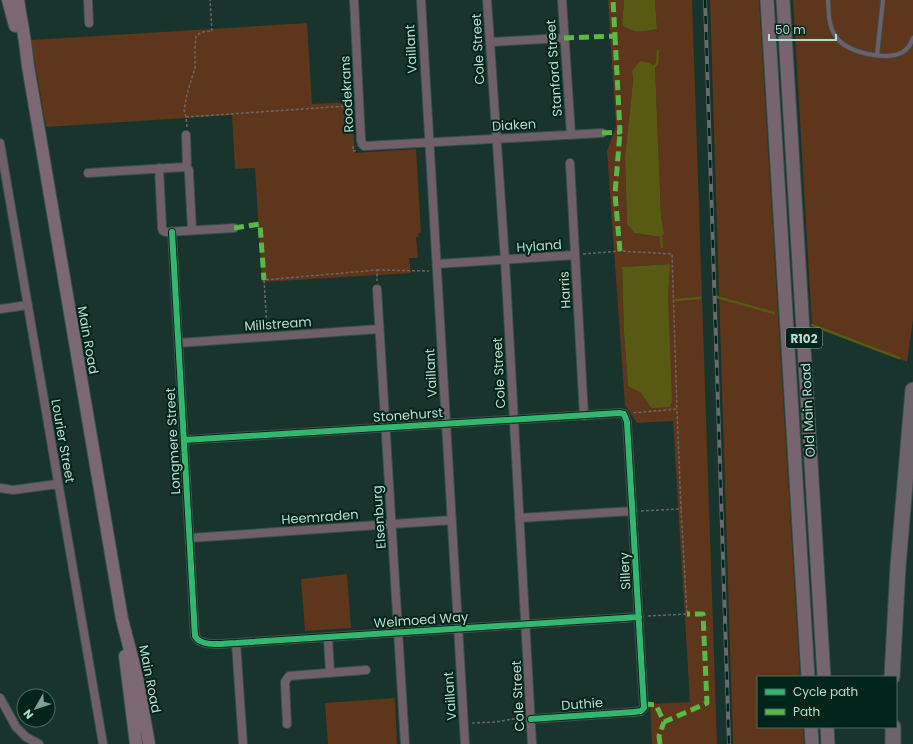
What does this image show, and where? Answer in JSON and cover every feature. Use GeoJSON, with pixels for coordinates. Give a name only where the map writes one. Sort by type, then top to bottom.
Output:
{"type":"FeatureCollection","features":[{"type":"Feature","properties":{"kind":"highway"},"geometry":{"type":"LineString","coordinates":[[892,676],[898,566],[913,390]]}},
{"type":"Feature","properties":{"kind":"highway"},"geometry":{"type":"LineString","coordinates":[[893,728],[893,744]]}},
{"type":"Feature","properties":{"kind":"main road","name":"Main Road"},"geometry":{"type":"LineString","coordinates":[[8,0],[19,42],[28,66]]}},
{"type":"Feature","properties":{"kind":"main road","name":"Main Road"},"geometry":{"type":"LineString","coordinates":[[18,0],[122,619],[137,677],[149,744]]}},
{"type":"Feature","properties":{"kind":"main road","name":"Old Main Road"},"geometry":{"type":"LineString","coordinates":[[766,0],[808,676]]}},
{"type":"Feature","properties":{"kind":"main road","name":"Old Main Road"},"geometry":{"type":"LineString","coordinates":[[783,0],[824,676]]}},
{"type":"Feature","properties":{"kind":"main road","name":"Main Road"},"geometry":{"type":"LineString","coordinates":[[122,619],[123,643],[136,744]]}},
{"type":"Feature","properties":{"kind":"main road"},"geometry":{"type":"LineString","coordinates":[[811,728],[812,744]]}},
{"type":"Feature","properties":{"kind":"main road"},"geometry":{"type":"LineString","coordinates":[[827,728],[828,744]]}},
{"type":"Feature","properties":{"kind":"street"},"geometry":{"type":"LineString","coordinates":[[88,0],[89,23]]}},
{"type":"Feature","properties":{"kind":"street","name":"Roodekrans"},"geometry":{"type":"LineString","coordinates":[[354,0],[361,140],[363,146],[429,142]]}},
{"type":"Feature","properties":{"kind":"street","name":"Vaillant"},"geometry":{"type":"LineString","coordinates":[[420,0],[465,744]]}},
{"type":"Feature","properties":{"kind":"street","name":"Cole Street"},"geometry":{"type":"LineString","coordinates":[[487,0],[505,260],[532,744]]}},
{"type":"Feature","properties":{"kind":"street","name":"Stanford Street"},"geometry":{"type":"LineString","coordinates":[[562,0],[571,134]]}},
{"type":"Feature","properties":{"kind":"street"},"geometry":{"type":"LineString","coordinates":[[490,42],[564,38]]}},
{"type":"Feature","properties":{"kind":"street","name":"Diaken"},"geometry":{"type":"LineString","coordinates":[[429,142],[602,133]]}},
{"type":"Feature","properties":{"kind":"street"},"geometry":{"type":"LineString","coordinates":[[186,135],[192,230]]}},
{"type":"Feature","properties":{"kind":"street","name":"Lourier Street"},"geometry":{"type":"LineString","coordinates":[[0,143],[1,159],[28,305],[103,744]]}},
{"type":"Feature","properties":{"kind":"street","name":"Harris"},"geometry":{"type":"LineString","coordinates":[[570,163],[584,416]]}},
{"type":"Feature","properties":{"kind":"street"},"geometry":{"type":"LineString","coordinates":[[88,173],[159,168],[187,168]]}},
{"type":"Feature","properties":{"kind":"street"},"geometry":{"type":"LineString","coordinates":[[159,168],[162,228],[165,232],[234,228]]}},
{"type":"Feature","properties":{"kind":"street","name":"Longmere Street"},"geometry":{"type":"LineString","coordinates":[[172,232],[195,636],[199,642],[205,644]]}},
{"type":"Feature","properties":{"kind":"street","name":"Hyland"},"geometry":{"type":"LineString","coordinates":[[437,267],[575,255]]}},
{"type":"Feature","properties":{"kind":"street","name":"Elsenburg"},"geometry":{"type":"LineString","coordinates":[[377,289],[405,744]]}},
{"type":"Feature","properties":{"kind":"street"},"geometry":{"type":"LineString","coordinates":[[0,309],[28,305]]}},
{"type":"Feature","properties":{"kind":"street","name":"Millstream"},"geometry":{"type":"LineString","coordinates":[[178,343],[379,329]]}},
{"type":"Feature","properties":{"kind":"street","name":"Stonehurst"},"geometry":{"type":"LineString","coordinates":[[184,440],[620,413],[624,414]]}},
{"type":"Feature","properties":{"kind":"street","name":"Sillery"},"geometry":{"type":"LineString","coordinates":[[624,414],[628,422],[644,704],[642,710],[634,712]]}},
{"type":"Feature","properties":{"kind":"street"},"geometry":{"type":"LineString","coordinates":[[0,488],[13,490],[58,484]]}},
{"type":"Feature","properties":{"kind":"street"},"geometry":{"type":"LineString","coordinates":[[519,518],[633,511]]}},
{"type":"Feature","properties":{"kind":"street","name":"Heemraden"},"geometry":{"type":"LineString","coordinates":[[190,538],[452,520]]}},
{"type":"Feature","properties":{"kind":"street","name":"Welmoed Way"},"geometry":{"type":"LineString","coordinates":[[205,644],[639,617]]}},
{"type":"Feature","properties":{"kind":"street"},"geometry":{"type":"LineString","coordinates":[[328,637],[330,673]]}},
{"type":"Feature","properties":{"kind":"street"},"geometry":{"type":"LineString","coordinates":[[236,643],[243,744]]}},
{"type":"Feature","properties":{"kind":"street"},"geometry":{"type":"LineString","coordinates":[[287,724],[285,686],[287,678],[291,675],[366,670]]}},
{"type":"Feature","properties":{"kind":"street"},"geometry":{"type":"LineString","coordinates":[[0,698],[16,727],[26,737],[39,744]]}},
{"type":"Feature","properties":{"kind":"street","name":"Duthie"},"geometry":{"type":"LineString","coordinates":[[531,719],[634,712]]}},
{"type":"Feature","properties":{"kind":"lane"},"geometry":{"type":"LineString","coordinates":[[828,0],[830,24],[833,32],[848,48],[877,55],[895,55],[907,50],[913,38]]}},
{"type":"Feature","properties":{"kind":"lane"},"geometry":{"type":"LineString","coordinates":[[877,55],[883,0]]}},
{"type":"Feature","properties":{"kind":"path"},"geometry":{"type":"LineString","coordinates":[[186,135],[186,117],[184,110],[195,68],[196,36],[202,32],[212,31],[210,0]]}},
{"type":"Feature","properties":{"kind":"path"},"geometry":{"type":"LineString","coordinates":[[186,117],[347,106],[351,111]]}},
{"type":"Feature","properties":{"kind":"path"},"geometry":{"type":"LineString","coordinates":[[353,144],[353,151],[356,151],[363,146]]}},
{"type":"Feature","properties":{"kind":"path"},"geometry":{"type":"LineString","coordinates":[[575,255],[620,251],[672,254],[681,509],[687,614],[639,617]]}},
{"type":"Feature","properties":{"kind":"path"},"geometry":{"type":"LineString","coordinates":[[267,337],[264,280],[377,270],[437,267]]}},
{"type":"Feature","properties":{"kind":"path"},"geometry":{"type":"LineString","coordinates":[[377,270],[377,289]]}},
{"type":"Feature","properties":{"kind":"path"},"geometry":{"type":"LineString","coordinates":[[624,414],[677,409]]}},
{"type":"Feature","properties":{"kind":"path"},"geometry":{"type":"LineString","coordinates":[[633,511],[681,509]]}},
{"type":"Feature","properties":{"kind":"path"},"geometry":{"type":"LineString","coordinates":[[464,723],[531,719]]}},
{"type":"Feature","properties":{"kind":"shaded area"},"geometry":{"type":"Polygon","coordinates":[[[608,0],[624,0],[622,25],[638,32],[657,29],[655,0],[692,0],[717,744],[652,744],[650,704],[690,702],[673,421],[637,423],[625,405],[607,151],[616,126],[608,0]],[[655,67],[632,71],[633,81],[625,156],[627,224],[634,233],[661,237],[664,234],[661,216],[655,67]],[[669,264],[622,267],[624,333],[628,386],[641,393],[651,408],[668,297],[669,264]]]}},
{"type":"Feature","properties":{"kind":"shaded area"},"geometry":{"type":"Polygon","coordinates":[[[624,0],[655,0],[657,29],[638,32],[622,25],[624,0]]]}},
{"type":"Feature","properties":{"kind":"shaded area"},"geometry":{"type":"Polygon","coordinates":[[[710,0],[759,0],[800,676],[757,676],[757,728],[803,728],[804,744],[733,744],[710,0]]]}},
{"type":"Feature","properties":{"kind":"shaded area"},"geometry":{"type":"Polygon","coordinates":[[[793,0],[913,0],[913,319],[907,362],[812,325],[793,0]]]}},
{"type":"Feature","properties":{"kind":"shaded area"},"geometry":{"type":"Polygon","coordinates":[[[307,23],[312,104],[351,102],[355,153],[416,149],[421,233],[418,233],[419,237],[416,237],[418,258],[409,258],[411,273],[262,282],[255,168],[235,169],[232,115],[46,127],[31,40],[307,23]]]}},
{"type":"Feature","properties":{"kind":"shaded area"},"geometry":{"type":"Polygon","coordinates":[[[640,61],[655,66],[661,216],[664,234],[661,237],[634,233],[627,224],[625,156],[633,81],[632,71],[640,61]]]}},
{"type":"Feature","properties":{"kind":"shaded area"},"geometry":{"type":"Polygon","coordinates":[[[670,264],[668,297],[672,402],[670,407],[651,408],[641,393],[628,386],[624,333],[622,267],[670,264]]]}},
{"type":"Feature","properties":{"kind":"shaded area"},"geometry":{"type":"Polygon","coordinates":[[[347,574],[351,628],[305,631],[301,579],[347,574]]]}},
{"type":"Feature","properties":{"kind":"shaded area"},"geometry":{"type":"Polygon","coordinates":[[[395,698],[397,744],[328,744],[325,703],[395,698]]]}},
{"type":"Feature","properties":{"kind":"waterway"},"geometry":{"type":"LineString","coordinates":[[655,66],[657,64],[658,51]]}},
{"type":"Feature","properties":{"kind":"waterway"},"geometry":{"type":"LineString","coordinates":[[661,238],[662,247]]}},
{"type":"Feature","properties":{"kind":"waterway"},"geometry":{"type":"LineString","coordinates":[[717,297],[774,313]]}},
{"type":"Feature","properties":{"kind":"waterway"},"geometry":{"type":"LineString","coordinates":[[676,300],[700,298]]}},
{"type":"Feature","properties":{"kind":"waterway"},"geometry":{"type":"LineString","coordinates":[[812,325],[899,358]]}},
{"type":"Feature","properties":{"kind":"railway"},"geometry":{"type":"LineString","coordinates":[[705,0],[729,744]]}},
{"type":"Feature","properties":{"kind":"marked path"},"geometry":{"type":"LineString","coordinates":[[564,38],[615,36],[613,0]]}},
{"type":"Feature","properties":{"kind":"marked path"},"geometry":{"type":"LineString","coordinates":[[602,133],[620,132],[615,36]]}},
{"type":"Feature","properties":{"kind":"marked path"},"geometry":{"type":"LineString","coordinates":[[620,132],[615,194],[620,251]]}},
{"type":"Feature","properties":{"kind":"marked path"},"geometry":{"type":"LineString","coordinates":[[234,228],[260,224],[264,280]]}},
{"type":"Feature","properties":{"kind":"marked path"},"geometry":{"type":"LineString","coordinates":[[644,704],[656,705],[664,722],[707,703],[703,614],[687,614]]}},
{"type":"Feature","properties":{"kind":"marked path"},"geometry":{"type":"LineString","coordinates":[[660,744],[659,736],[664,722]]}},
{"type":"Feature","properties":{"kind":"cycle path"},"geometry":{"type":"LineString","coordinates":[[172,232],[195,636],[198,640],[207,643],[219,644],[639,617]]}},
{"type":"Feature","properties":{"kind":"cycle path"},"geometry":{"type":"LineString","coordinates":[[184,440],[619,413],[624,414],[627,422],[644,708],[641,711],[634,712],[531,719]]}}]}
